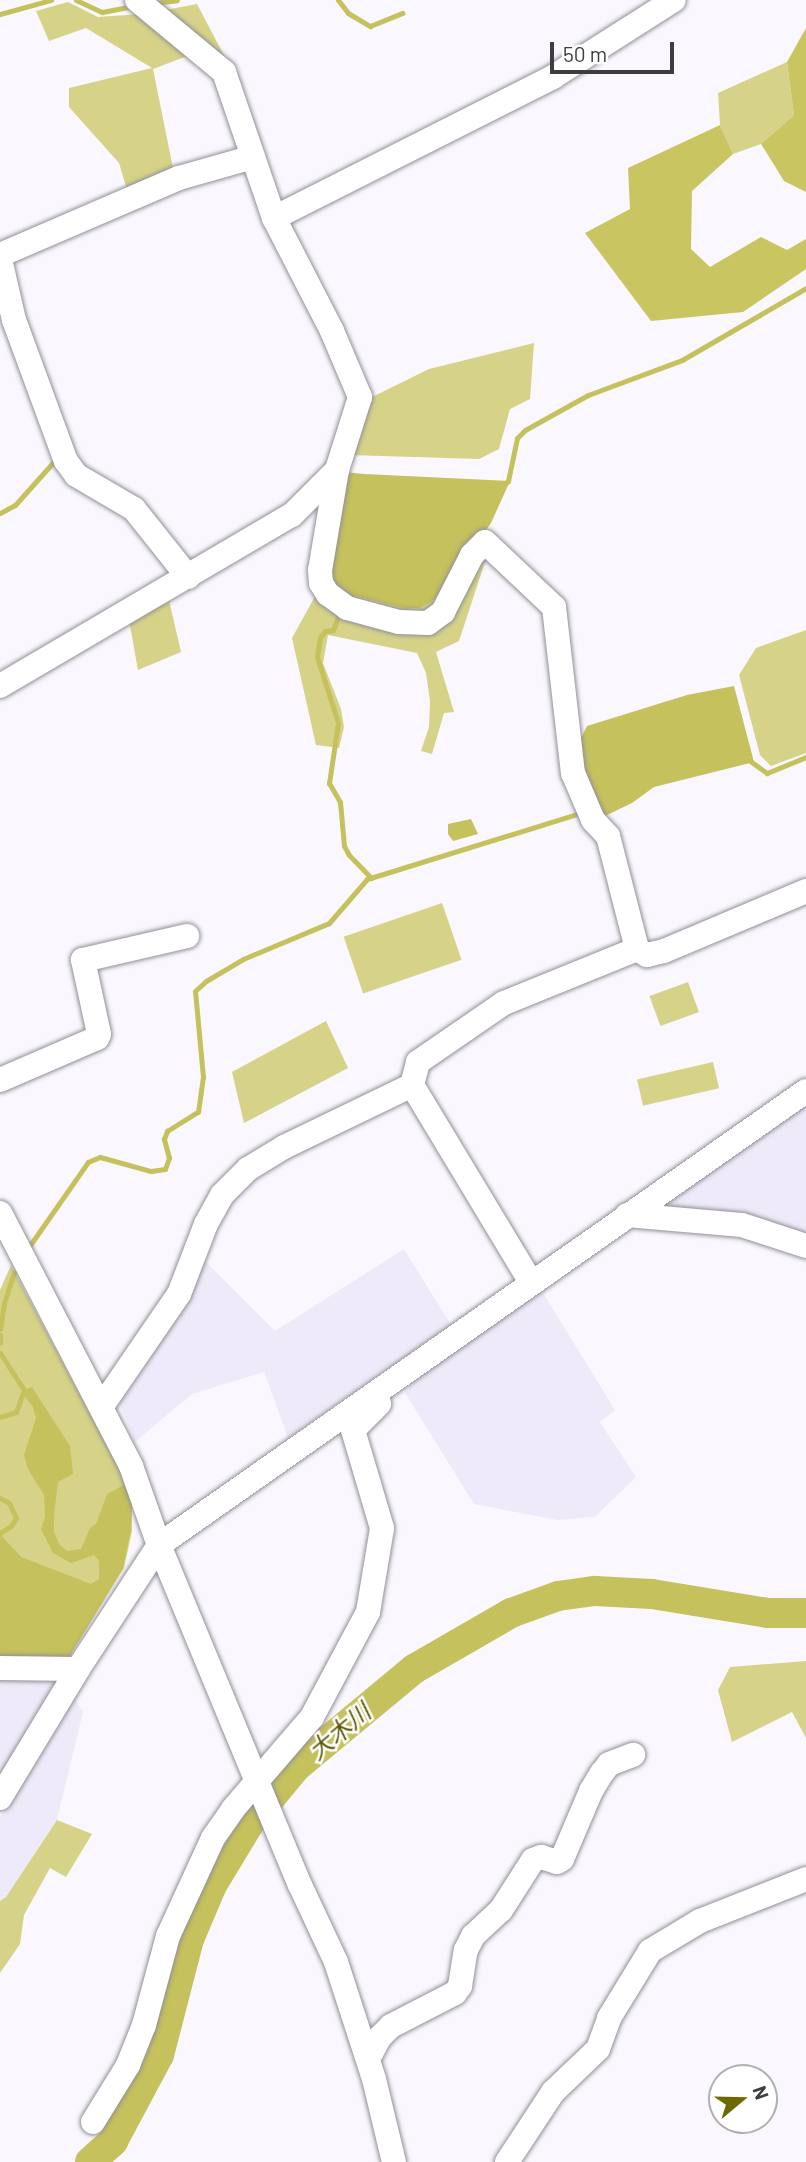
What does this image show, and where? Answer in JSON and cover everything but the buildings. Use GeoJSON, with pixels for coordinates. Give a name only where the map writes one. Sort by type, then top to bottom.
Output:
{"type":"FeatureCollection","features":[{"type":"Feature","properties":{"kind":"street"},"geometry":{"type":"LineString","coordinates":[[274,218],[554,77],[674,0]]}},
{"type":"Feature","properties":{"kind":"street"},"geometry":{"type":"LineString","coordinates":[[141,3],[225,72],[274,218],[332,331],[360,397],[337,470],[320,570],[321,583],[342,606],[399,622],[428,623],[443,612],[472,555],[485,542],[554,607],[569,748],[588,811],[608,836],[637,950]]}},
{"type":"Feature","properties":{"kind":"street"},"geometry":{"type":"LineString","coordinates":[[188,577],[134,509],[76,475],[66,461],[14,320],[0,257],[179,178],[253,157]]}},
{"type":"Feature","properties":{"kind":"street"},"geometry":{"type":"LineString","coordinates":[[0,686],[292,514],[337,470]]}},
{"type":"Feature","properties":{"kind":"street"},"geometry":{"type":"LineString","coordinates":[[531,1282],[412,1084],[418,1062],[504,1003],[637,950],[647,955],[664,951],[806,891]]}},
{"type":"Feature","properties":{"kind":"street"},"geometry":{"type":"LineString","coordinates":[[0,1080],[97,1038],[99,1034],[83,960],[187,936]]}},
{"type":"Feature","properties":{"kind":"street"},"geometry":{"type":"LineString","coordinates":[[102,1406],[179,1294],[206,1224],[222,1195],[248,1169],[284,1147],[412,1084]]}},
{"type":"Feature","properties":{"kind":"street"},"geometry":{"type":"LineString","coordinates":[[0,1798],[78,1668],[159,1545],[806,1091]]}},
{"type":"Feature","properties":{"kind":"street"},"geometry":{"type":"LineString","coordinates":[[0,1213],[131,1466],[159,1545],[300,1885],[336,1962],[368,2059],[394,2162]]}},
{"type":"Feature","properties":{"kind":"street"},"geometry":{"type":"LineString","coordinates":[[627,1215],[742,1225],[806,1247]]}},
{"type":"Feature","properties":{"kind":"street"},"geometry":{"type":"LineString","coordinates":[[93,2122],[128,2066],[144,2025],[162,1955],[198,1865],[226,1819],[259,1784],[312,1717],[368,1612],[382,1528],[353,1430],[388,1395],[393,1379]]}},
{"type":"Feature","properties":{"kind":"street"},"geometry":{"type":"LineString","coordinates":[[0,1668],[78,1668]]}},
{"type":"Feature","properties":{"kind":"street"},"geometry":{"type":"LineString","coordinates":[[368,2059],[379,2038],[391,2026],[455,1993],[460,1986],[466,1950],[473,1936],[500,1910],[533,1860],[541,1857],[558,1862],[562,1859],[591,1791],[602,1773],[609,1764],[633,1755]]}},
{"type":"Feature","properties":{"kind":"street"},"geometry":{"type":"LineString","coordinates":[[507,2162],[553,2092],[598,2049],[609,2018],[650,1951],[700,1920],[806,1879]]}},
{"type":"Feature","properties":{"kind":"shaded area"},"geometry":{"type":"Polygon","coordinates":[[[68,2],[98,17],[141,14],[195,53],[153,69],[174,173],[128,193],[119,163],[69,107],[69,88],[152,68],[86,28],[49,41],[36,11],[68,2]]]}},
{"type":"Feature","properties":{"kind":"shaded area"},"geometry":{"type":"Polygon","coordinates":[[[197,4],[229,65],[160,11],[197,4]]]}},
{"type":"Feature","properties":{"kind":"shaded area"},"geometry":{"type":"Polygon","coordinates":[[[806,28],[806,192],[784,181],[761,144],[794,115],[787,62],[806,28]]]}},
{"type":"Feature","properties":{"kind":"shaded area"},"geometry":{"type":"Polygon","coordinates":[[[787,62],[794,115],[761,144],[733,154],[720,125],[718,93],[787,62]]]}},
{"type":"Feature","properties":{"kind":"shaded area"},"geometry":{"type":"Polygon","coordinates":[[[720,125],[733,154],[692,191],[691,249],[710,267],[761,237],[787,250],[806,239],[806,269],[743,312],[651,321],[585,233],[630,209],[628,168],[720,125]]]}},
{"type":"Feature","properties":{"kind":"shaded area"},"geometry":{"type":"Polygon","coordinates":[[[534,343],[530,399],[510,409],[499,449],[479,459],[350,455],[366,400],[429,369],[534,343]]]}},
{"type":"Feature","properties":{"kind":"shaded area"},"geometry":{"type":"Polygon","coordinates":[[[344,472],[510,481],[491,523],[474,547],[465,544],[435,599],[420,608],[407,609],[354,596],[351,602],[327,583],[344,472]]]}},
{"type":"Feature","properties":{"kind":"shaded area"},"geometry":{"type":"Polygon","coordinates":[[[465,544],[474,547],[486,559],[459,641],[436,652],[454,712],[444,713],[432,754],[421,751],[429,727],[430,701],[426,673],[417,653],[328,635],[323,663],[341,709],[344,727],[339,748],[316,745],[292,638],[318,591],[351,602],[353,596],[407,609],[420,608],[435,598],[465,544]]]}},
{"type":"Feature","properties":{"kind":"shaded area"},"geometry":{"type":"Polygon","coordinates":[[[168,596],[181,652],[138,670],[129,620],[168,596]]]}},
{"type":"Feature","properties":{"kind":"shaded area"},"geometry":{"type":"Polygon","coordinates":[[[806,630],[806,753],[771,766],[760,755],[739,675],[756,648],[806,630]]]}},
{"type":"Feature","properties":{"kind":"shaded area"},"geometry":{"type":"Polygon","coordinates":[[[734,686],[754,762],[654,787],[632,803],[605,816],[589,802],[580,740],[587,726],[687,695],[734,686]]]}},
{"type":"Feature","properties":{"kind":"shaded area"},"geometry":{"type":"Polygon","coordinates":[[[471,819],[478,834],[453,841],[448,834],[448,824],[471,819]]]}},
{"type":"Feature","properties":{"kind":"shaded area"},"geometry":{"type":"Polygon","coordinates":[[[442,903],[462,960],[363,994],[344,937],[442,903]]]}},
{"type":"Feature","properties":{"kind":"shaded area"},"geometry":{"type":"Polygon","coordinates":[[[688,982],[699,1012],[660,1026],[649,996],[688,982]]]}},
{"type":"Feature","properties":{"kind":"shaded area"},"geometry":{"type":"Polygon","coordinates":[[[326,1021],[348,1068],[244,1123],[232,1072],[326,1021]]]}},
{"type":"Feature","properties":{"kind":"shaded area"},"geometry":{"type":"Polygon","coordinates":[[[713,1062],[719,1088],[643,1106],[637,1080],[713,1062]]]}},
{"type":"Feature","properties":{"kind":"shaded area"},"geometry":{"type":"Polygon","coordinates":[[[806,1104],[806,1244],[644,1212],[806,1104]]]}},
{"type":"Feature","properties":{"kind":"shaded area"},"geometry":{"type":"Polygon","coordinates":[[[404,1249],[451,1325],[288,1438],[264,1372],[192,1394],[135,1442],[118,1399],[199,1255],[275,1331],[404,1249]]]}},
{"type":"Feature","properties":{"kind":"shaded area"},"geometry":{"type":"Polygon","coordinates":[[[11,1265],[122,1474],[132,1500],[132,1531],[124,1568],[66,1663],[0,1664],[0,1290],[11,1265]]]}},
{"type":"Feature","properties":{"kind":"shaded area"},"geometry":{"type":"Polygon","coordinates":[[[534,1293],[543,1293],[615,1410],[600,1422],[636,1477],[595,1517],[557,1520],[474,1504],[405,1393],[426,1367],[534,1293]]]}},
{"type":"Feature","properties":{"kind":"shaded area"},"geometry":{"type":"Polygon","coordinates":[[[32,1387],[70,1446],[73,1474],[58,1482],[54,1515],[54,1532],[59,1544],[67,1551],[81,1549],[90,1528],[96,1524],[107,1494],[126,1484],[132,1500],[131,1530],[123,1568],[65,1663],[0,1663],[0,1534],[21,1557],[91,1584],[99,1579],[99,1561],[94,1555],[71,1563],[53,1553],[41,1529],[45,1517],[44,1495],[28,1469],[24,1455],[36,1418],[24,1390],[32,1387]]]}},
{"type":"Feature","properties":{"kind":"shaded area"},"geometry":{"type":"Polygon","coordinates":[[[806,1661],[806,1738],[792,1712],[732,1742],[718,1690],[730,1667],[806,1661]]]}},
{"type":"Feature","properties":{"kind":"shaded area"},"geometry":{"type":"Polygon","coordinates":[[[0,1675],[62,1677],[0,1778],[0,1675]]]}},
{"type":"Feature","properties":{"kind":"shaded area"},"geometry":{"type":"Polygon","coordinates":[[[73,1696],[83,1712],[57,1820],[6,1897],[0,1901],[0,1818],[73,1696]]]}},
{"type":"Feature","properties":{"kind":"shaded area"},"geometry":{"type":"Polygon","coordinates":[[[57,1820],[92,1834],[66,1877],[50,1868],[24,1915],[20,1944],[0,1973],[0,1901],[6,1897],[57,1820]]]}},
{"type":"Feature","properties":{"kind":"waterway"},"geometry":{"type":"LineString","coordinates":[[0,14],[51,0]]}},
{"type":"Feature","properties":{"kind":"waterway"},"geometry":{"type":"LineString","coordinates":[[76,0],[102,12],[134,6]]}},
{"type":"Feature","properties":{"kind":"waterway"},"geometry":{"type":"LineString","coordinates":[[154,3],[177,0]]}},
{"type":"Feature","properties":{"kind":"waterway"},"geometry":{"type":"LineString","coordinates":[[338,0],[348,13],[370,26],[403,13]]}},
{"type":"Feature","properties":{"kind":"waterway"},"geometry":{"type":"LineString","coordinates":[[504,484],[508,481],[517,438],[525,430],[588,395],[682,360],[806,288]]}},
{"type":"Feature","properties":{"kind":"waterway"},"geometry":{"type":"LineString","coordinates":[[0,513],[15,505],[57,458]]}},
{"type":"Feature","properties":{"kind":"waterway"},"geometry":{"type":"LineString","coordinates":[[340,611],[333,630],[325,631],[320,638],[317,657],[338,723],[329,783],[340,802],[344,846],[371,878]]}},
{"type":"Feature","properties":{"kind":"waterway"},"geometry":{"type":"LineString","coordinates":[[746,758],[767,773],[806,757]]}},
{"type":"Feature","properties":{"kind":"waterway"},"geometry":{"type":"LineString","coordinates":[[28,1248],[88,1162],[100,1157],[151,1171],[165,1169],[169,1158],[164,1139],[167,1131],[198,1112],[203,1077],[195,991],[206,981],[243,959],[329,923],[367,879],[584,812]]}},
{"type":"Feature","properties":{"kind":"waterway"},"geometry":{"type":"LineString","coordinates":[[0,1329],[4,1303],[14,1273]]}},
{"type":"Feature","properties":{"kind":"waterway"},"geometry":{"type":"LineString","coordinates":[[0,1335],[0,1343]]}},
{"type":"Feature","properties":{"kind":"waterway"},"geometry":{"type":"LineString","coordinates":[[0,1353],[24,1390],[16,1412],[0,1417]]}},
{"type":"Feature","properties":{"kind":"waterway"},"geometry":{"type":"LineString","coordinates":[[0,1498],[9,1503],[16,1518],[11,1526],[0,1533]]}},
{"type":"Feature","properties":{"kind":"waterway","name":"大木川"},"geometry":{"type":"LineString","coordinates":[[90,2162],[113,2141],[159,2055],[189,1939],[212,1885],[249,1824],[296,1767],[414,1669],[511,1613],[558,1596],[595,1591],[652,1594],[768,1613],[806,1613]]}}]}
